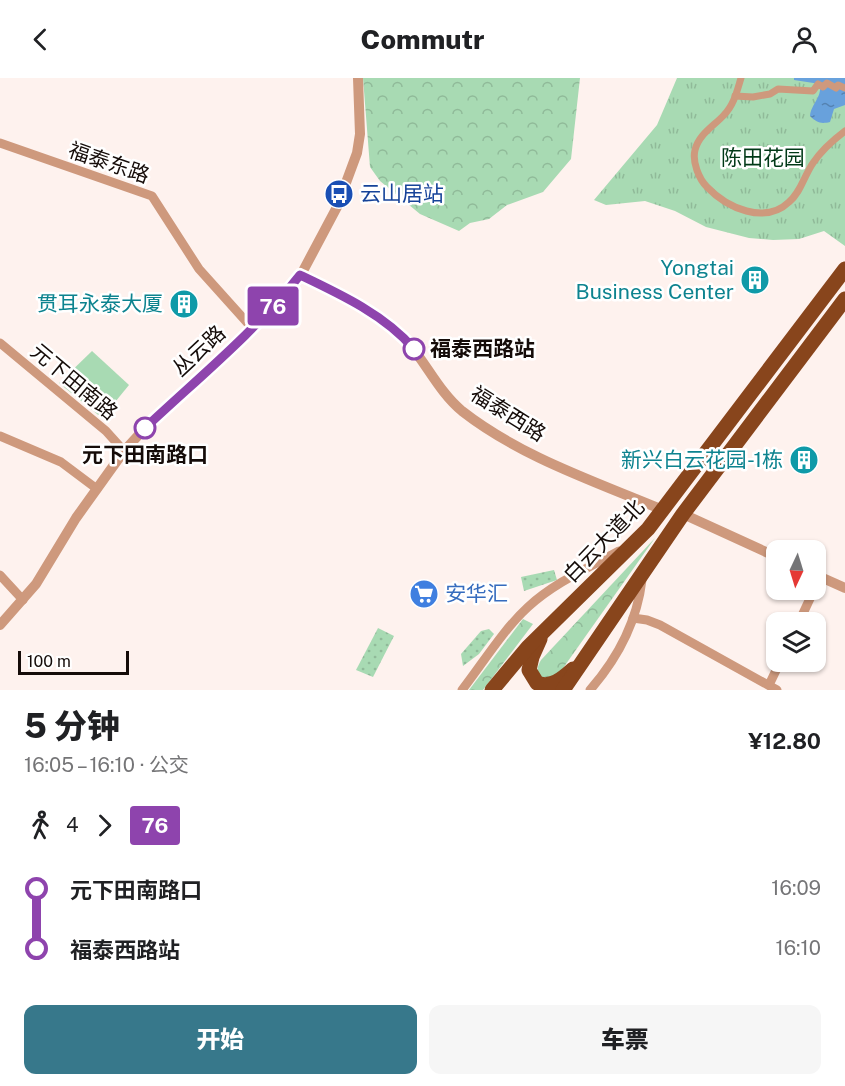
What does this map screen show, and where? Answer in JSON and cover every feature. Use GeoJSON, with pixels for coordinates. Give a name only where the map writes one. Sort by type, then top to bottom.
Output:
{"type":"FeatureCollection","features":[{"type":"Feature","properties":{"kind":"highway","name":"白云大道北"},"geometry":{"type":"LineString","coordinates":[[492,690],[515,660],[637,541],[663,510],[845,269]]}},
{"type":"Feature","properties":{"kind":"highway","name":"白云大道北"},"geometry":{"type":"LineString","coordinates":[[563,690],[683,514],[845,299]]}},
{"type":"Feature","properties":{"kind":"highway"},"geometry":{"type":"LineString","coordinates":[[544,631],[530,664],[531,675],[537,683],[548,686],[553,684],[584,660]]}},
{"type":"Feature","properties":{"kind":"street","name":"丛云路"},"geometry":{"type":"LineString","coordinates":[[0,625],[36,584],[76,518],[124,451],[145,428],[252,328],[300,275],[329,223],[354,163],[360,134],[358,78]]}},
{"type":"Feature","properties":{"kind":"street"},"geometry":{"type":"LineString","coordinates":[[741,78],[733,104],[724,116],[705,133],[695,151],[699,178],[709,190],[736,209],[762,212],[788,204],[796,195],[812,164],[845,131]]}},
{"type":"Feature","properties":{"kind":"street"},"geometry":{"type":"LineString","coordinates":[[735,96],[753,97],[770,94],[778,89],[813,91],[818,84],[823,87],[827,83],[836,88],[838,85],[845,88]]}},
{"type":"Feature","properties":{"kind":"street","name":"福泰东路"},"geometry":{"type":"LineString","coordinates":[[0,143],[152,196],[199,269],[252,328]]}},
{"type":"Feature","properties":{"kind":"street","name":"福泰西路"},"geometry":{"type":"LineString","coordinates":[[300,275],[333,291],[393,328],[417,353],[448,398],[507,442],[663,510]]}},
{"type":"Feature","properties":{"kind":"street","name":"元下田南路"},"geometry":{"type":"LineString","coordinates":[[0,343],[106,431],[124,451]]}},
{"type":"Feature","properties":{"kind":"street"},"geometry":{"type":"LineString","coordinates":[[0,436],[61,462],[97,489]]}},
{"type":"Feature","properties":{"kind":"street"},"geometry":{"type":"LineString","coordinates":[[683,514],[766,552]]}},
{"type":"Feature","properties":{"kind":"street"},"geometry":{"type":"LineString","coordinates":[[462,690],[516,620],[533,603],[568,578],[637,541]]}},
{"type":"Feature","properties":{"kind":"street"},"geometry":{"type":"LineString","coordinates":[[590,690],[619,646],[633,618],[640,596],[643,570]]}},
{"type":"Feature","properties":{"kind":"street"},"geometry":{"type":"LineString","coordinates":[[0,575],[23,600]]}},
{"type":"Feature","properties":{"kind":"street"},"geometry":{"type":"LineString","coordinates":[[826,584],[845,588]]}},
{"type":"Feature","properties":{"kind":"street"},"geometry":{"type":"LineString","coordinates":[[633,618],[660,625],[773,688],[777,672]]}},
{"type":"Feature","properties":{"kind":"green space"},"geometry":{"type":"Polygon","coordinates":[[[363,78],[580,78],[571,159],[543,192],[507,205],[489,219],[470,223],[459,231],[420,214],[380,181],[370,167],[363,78]]]}},
{"type":"Feature","properties":{"kind":"green space","name":"陈田花园"},"geometry":{"type":"Polygon","coordinates":[[[677,78],[845,78],[845,246],[824,231],[799,239],[749,238],[706,227],[675,211],[645,201],[606,205],[594,200],[657,125],[677,78]]]}},
{"type":"Feature","properties":{"kind":"green space"},"geometry":{"type":"Polygon","coordinates":[[[92,351],[129,385],[102,418],[59,383],[92,351]]]}},
{"type":"Feature","properties":{"kind":"green space"},"geometry":{"type":"Polygon","coordinates":[[[655,538],[561,671],[555,677],[541,678],[538,669],[541,660],[655,538]]]}},
{"type":"Feature","properties":{"kind":"green space"},"geometry":{"type":"Polygon","coordinates":[[[554,570],[557,580],[524,591],[521,577],[554,570]]]}},
{"type":"Feature","properties":{"kind":"green space"},"geometry":{"type":"Polygon","coordinates":[[[523,619],[533,624],[483,690],[469,690],[523,619]]]}},
{"type":"Feature","properties":{"kind":"green space"},"geometry":{"type":"Polygon","coordinates":[[[378,628],[394,636],[373,677],[356,670],[378,628]]]}},
{"type":"Feature","properties":{"kind":"green space"},"geometry":{"type":"Polygon","coordinates":[[[489,629],[494,634],[479,654],[463,666],[461,654],[481,631],[489,629]]]}},
{"type":"Feature","properties":{"kind":"water"},"geometry":{"type":"Polygon","coordinates":[[[794,78],[845,78],[845,105],[834,109],[830,122],[817,122],[810,116],[820,84],[794,80],[794,78]]]}},
{"type":"Feature","properties":{"kind":"bus line","name":"76"},"geometry":{"type":"LineString","coordinates":[[145,428],[252,328],[300,275],[333,291],[380,319],[393,328],[414,349]]}},
{"type":"Feature","properties":{"kind":"place","name":"云山居站"},"geometry":{"type":"Point","coordinates":[339,194]}},
{"type":"Feature","properties":{"kind":"place","name":"Yongtai Business Center"},"geometry":{"type":"Point","coordinates":[755,280]}},
{"type":"Feature","properties":{"kind":"place","name":"贯耳永泰大厦"},"geometry":{"type":"Point","coordinates":[184,304]}},
{"type":"Feature","properties":{"kind":"place","name":"福泰西路站"},"geometry":{"type":"Point","coordinates":[414,349]}},
{"type":"Feature","properties":{"kind":"place","name":"元下田南路口"},"geometry":{"type":"Point","coordinates":[145,428]}},
{"type":"Feature","properties":{"kind":"place","name":"新兴白云花园-1栋"},"geometry":{"type":"Point","coordinates":[804,460]}},
{"type":"Feature","properties":{"kind":"place","name":"安华汇"},"geometry":{"type":"Point","coordinates":[424,594]}}]}
